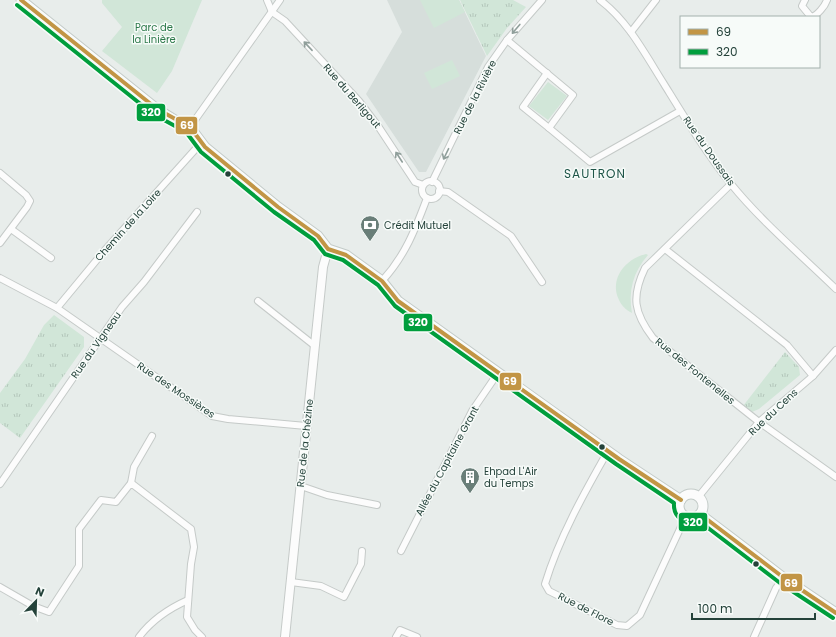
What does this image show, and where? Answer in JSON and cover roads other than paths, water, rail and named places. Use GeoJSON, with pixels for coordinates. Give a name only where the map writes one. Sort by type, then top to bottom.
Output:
{"type":"FeatureCollection","features":[{"type":"Feature","properties":{"kind":"main road"},"geometry":{"type":"LineString","coordinates":[[21,0],[157,109],[178,122],[190,127],[201,143],[278,207],[318,236],[328,249],[346,255],[382,281],[398,301],[608,451],[681,500]]}},
{"type":"Feature","properties":{"kind":"main road"},"geometry":{"type":"LineString","coordinates":[[691,494],[698,496],[703,503],[700,514],[694,517],[686,516],[680,508],[681,500],[683,497],[691,494]]}},
{"type":"Feature","properties":{"kind":"main road"},"geometry":{"type":"LineString","coordinates":[[700,514],[784,578],[836,613]]}},
{"type":"Feature","properties":{"kind":"street"},"geometry":{"type":"LineString","coordinates":[[267,0],[272,12]]}},
{"type":"Feature","properties":{"kind":"street"},"geometry":{"type":"LineString","coordinates":[[190,127],[280,0]]}},
{"type":"Feature","properties":{"kind":"street","name":"Rue de la Rivière"},"geometry":{"type":"LineString","coordinates":[[432,182],[488,67],[507,40],[542,0]]}},
{"type":"Feature","properties":{"kind":"street","name":"Rue du Doussais"},"geometry":{"type":"LineString","coordinates":[[600,0],[630,32],[680,111],[731,184],[784,240],[836,289]]}},
{"type":"Feature","properties":{"kind":"street"},"geometry":{"type":"LineString","coordinates":[[630,32],[656,0]]}},
{"type":"Feature","properties":{"kind":"street"},"geometry":{"type":"LineString","coordinates":[[805,0],[802,6],[810,16]]}},
{"type":"Feature","properties":{"kind":"street"},"geometry":{"type":"LineString","coordinates":[[814,16],[826,4],[827,0]]}},
{"type":"Feature","properties":{"kind":"street","name":"Rue du Berligout"},"geometry":{"type":"LineString","coordinates":[[272,12],[285,21],[342,82],[378,126],[415,182],[424,185]]}},
{"type":"Feature","properties":{"kind":"street"},"geometry":{"type":"LineString","coordinates":[[507,40],[573,94],[548,128]]}},
{"type":"Feature","properties":{"kind":"street"},"geometry":{"type":"LineString","coordinates":[[547,73],[523,107],[590,162],[680,111]]}},
{"type":"Feature","properties":{"kind":"street","name":"Chemin de la Loire"},"geometry":{"type":"LineString","coordinates":[[57,308],[105,250],[201,143]]}},
{"type":"Feature","properties":{"kind":"street"},"geometry":{"type":"LineString","coordinates":[[0,173],[30,200],[27,207],[0,243]]}},
{"type":"Feature","properties":{"kind":"street"},"geometry":{"type":"LineString","coordinates":[[432,182],[438,185],[439,191],[437,196],[433,199],[427,198],[423,194],[424,185],[432,182]]}},
{"type":"Feature","properties":{"kind":"street","name":"Rue des Fontenelles"},"geometry":{"type":"LineString","coordinates":[[731,184],[645,268],[638,281],[635,297],[643,325],[653,338],[759,422],[836,477]]}},
{"type":"Feature","properties":{"kind":"street"},"geometry":{"type":"LineString","coordinates":[[439,191],[448,192],[511,236],[542,282]]}},
{"type":"Feature","properties":{"kind":"street"},"geometry":{"type":"LineString","coordinates":[[382,281],[396,266],[416,228],[427,198]]}},
{"type":"Feature","properties":{"kind":"street","name":"Rue du Vigneau"},"geometry":{"type":"LineString","coordinates":[[0,484],[122,307],[197,212]]}},
{"type":"Feature","properties":{"kind":"street"},"geometry":{"type":"LineString","coordinates":[[11,229],[51,258]]}},
{"type":"Feature","properties":{"kind":"street","name":"Rue de la Chézine"},"geometry":{"type":"LineString","coordinates":[[285,637],[323,267],[328,249]]}},
{"type":"Feature","properties":{"kind":"street"},"geometry":{"type":"LineString","coordinates":[[665,249],[787,344],[813,376]]}},
{"type":"Feature","properties":{"kind":"street","name":"Rue des Mossières"},"geometry":{"type":"LineString","coordinates":[[0,278],[57,308],[212,416],[228,420],[306,426]]}},
{"type":"Feature","properties":{"kind":"street"},"geometry":{"type":"LineString","coordinates":[[258,301],[315,346]]}},
{"type":"Feature","properties":{"kind":"street","name":"Rue du Cens"},"geometry":{"type":"LineString","coordinates":[[698,496],[759,422],[813,376],[836,350]]}},
{"type":"Feature","properties":{"kind":"street","name":"Allée du Capitaine Grant"},"geometry":{"type":"LineString","coordinates":[[401,551],[431,489],[441,474],[472,411],[498,373]]}},
{"type":"Feature","properties":{"kind":"street"},"geometry":{"type":"LineString","coordinates":[[0,586],[33,606],[49,612],[79,566],[79,529],[101,500],[116,502],[131,483],[134,467],[152,436]]}},
{"type":"Feature","properties":{"kind":"street","name":"Rue de Flore"},"geometry":{"type":"LineString","coordinates":[[608,451],[588,485],[551,565],[545,584],[549,591],[617,625],[627,626],[634,622],[640,615],[686,516]]}},
{"type":"Feature","properties":{"kind":"street"},"geometry":{"type":"LineString","coordinates":[[131,483],[191,529],[194,547],[191,564],[187,617],[195,630],[202,637]]}},
{"type":"Feature","properties":{"kind":"street"},"geometry":{"type":"LineString","coordinates":[[301,486],[327,495],[377,505]]}},
{"type":"Feature","properties":{"kind":"street"},"geometry":{"type":"LineString","coordinates":[[291,582],[321,586],[344,596],[361,564],[362,551]]}},
{"type":"Feature","properties":{"kind":"street"},"geometry":{"type":"LineString","coordinates":[[754,637],[776,588],[784,578]]}},
{"type":"Feature","properties":{"kind":"street"},"geometry":{"type":"LineString","coordinates":[[139,637],[147,627],[178,604],[188,600]]}},
{"type":"Feature","properties":{"kind":"street"},"geometry":{"type":"LineString","coordinates":[[396,637],[400,630],[417,637]]}},
{"type":"Feature","properties":{"kind":"place","name":"Crédit Mutuel"},"geometry":{"type":"Point","coordinates":[370,242]}},
{"type":"Feature","properties":{"kind":"place","name":"Ehpad L'Air du Temps"},"geometry":{"type":"Point","coordinates":[470,494]}},
{"type":"Feature","properties":{"kind":"district","name":"SAUTRON"},"geometry":{"type":"Point","coordinates":[595,173]}},
{"type":"Feature","properties":{"kind":"park label","name":"Parc de la Linière"},"geometry":{"type":"Point","coordinates":[154,32]}}]}
